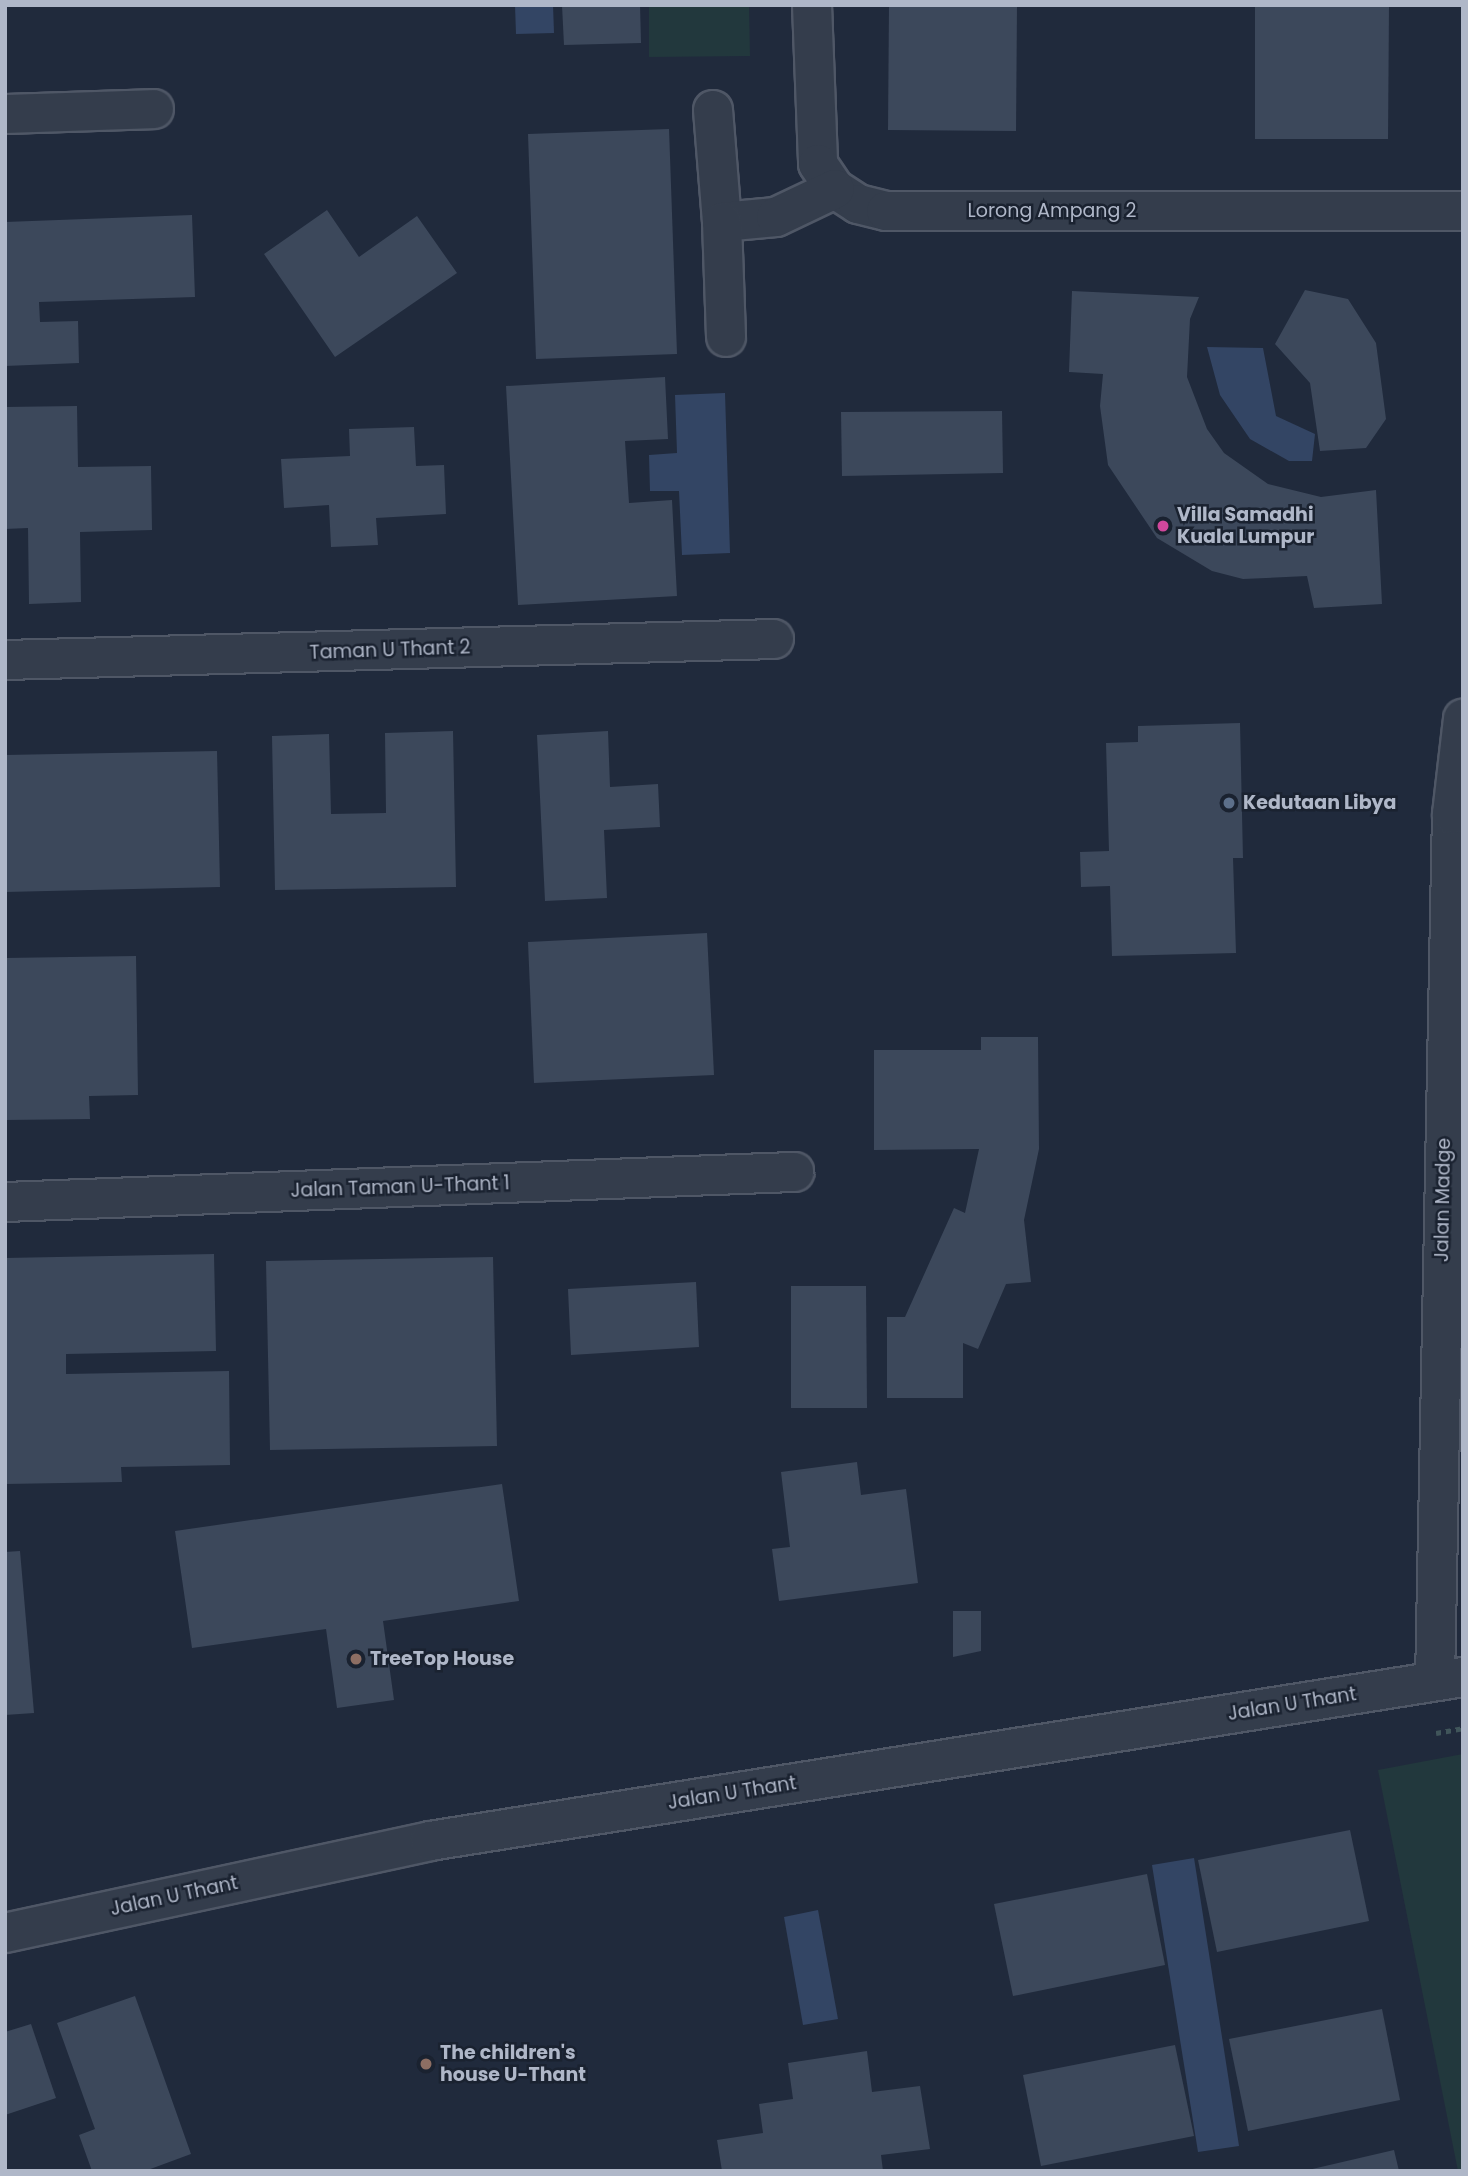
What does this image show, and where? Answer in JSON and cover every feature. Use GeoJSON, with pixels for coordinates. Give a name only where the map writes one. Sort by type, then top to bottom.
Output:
{"type":"FeatureCollection","features":[{"type":"Feature","properties":{"kind":"street"},"geometry":{"type":"LineString","coordinates":[[722,222],[776,217],[835,189],[817,164],[811,5]]}},
{"type":"Feature","properties":{"kind":"street"},"geometry":{"type":"LineString","coordinates":[[5,114],[154,109]]}},
{"type":"Feature","properties":{"kind":"street"},"geometry":{"type":"LineString","coordinates":[[713,110],[722,222],[726,337]]}},
{"type":"Feature","properties":{"kind":"street","name":"Lorong Ampang 2"},"geometry":{"type":"LineString","coordinates":[[835,189],[886,211],[1463,211]]}},
{"type":"Feature","properties":{"kind":"street","name":"Taman U Thant 2"},"geometry":{"type":"LineString","coordinates":[[5,660],[774,639]]}},
{"type":"Feature","properties":{"kind":"street","name":"Jalan Madge"},"geometry":{"type":"LineString","coordinates":[[1449,1679],[1452,814],[1463,719]]}},
{"type":"Feature","properties":{"kind":"street","name":"Jalan Taman U-Thant 1"},"geometry":{"type":"LineString","coordinates":[[5,1202],[794,1172]]}},
{"type":"Feature","properties":{"kind":"street","name":"Jalan U Thant"},"geometry":{"type":"LineString","coordinates":[[5,1933],[430,1841],[1449,1679]]}},
{"type":"Feature","properties":{"kind":"path"},"geometry":{"type":"LineString","coordinates":[[1436,1733],[1463,1728]]}},
{"type":"Feature","properties":{"kind":"green space"},"geometry":{"type":"Polygon","coordinates":[[[649,5],[749,5],[750,56],[649,57],[649,5]]]}},
{"type":"Feature","properties":{"kind":"green space"},"geometry":{"type":"Polygon","coordinates":[[[1463,1754],[1463,2171],[1458,2171],[1378,1770],[1463,1754]]]}},
{"type":"Feature","properties":{"kind":"water"},"geometry":{"type":"Polygon","coordinates":[[[515,5],[553,5],[554,33],[516,34],[515,5]]]}},
{"type":"Feature","properties":{"kind":"water"},"geometry":{"type":"Polygon","coordinates":[[[1207,347],[1263,348],[1276,416],[1315,434],[1312,461],[1289,461],[1250,439],[1220,395],[1207,347]]]}},
{"type":"Feature","properties":{"kind":"water"},"geometry":{"type":"Polygon","coordinates":[[[725,393],[730,553],[682,555],[679,491],[650,491],[649,455],[677,453],[675,395],[725,393]]]}},
{"type":"Feature","properties":{"kind":"water"},"geometry":{"type":"Polygon","coordinates":[[[1194,1858],[1239,2146],[1198,2152],[1152,1865],[1194,1858]]]}},
{"type":"Feature","properties":{"kind":"water"},"geometry":{"type":"Polygon","coordinates":[[[818,1910],[838,2019],[803,2025],[784,1917],[818,1910]]]}},
{"type":"Feature","properties":{"kind":"building"},"geometry":{"type":"Polygon","coordinates":[[[562,5],[640,5],[641,43],[564,45],[562,5]]]}},
{"type":"Feature","properties":{"kind":"building"},"geometry":{"type":"Polygon","coordinates":[[[889,5],[1017,5],[1016,131],[888,130],[889,5]]]}},
{"type":"Feature","properties":{"kind":"building"},"geometry":{"type":"Polygon","coordinates":[[[1255,5],[1389,5],[1388,139],[1255,139],[1255,5]]]}},
{"type":"Feature","properties":{"kind":"building"},"geometry":{"type":"Polygon","coordinates":[[[669,129],[677,354],[536,359],[528,134],[669,129]]]}},
{"type":"Feature","properties":{"kind":"building"},"geometry":{"type":"Polygon","coordinates":[[[327,210],[359,257],[417,216],[457,273],[335,357],[264,254],[327,210]]]}},
{"type":"Feature","properties":{"kind":"building"},"geometry":{"type":"Polygon","coordinates":[[[192,215],[195,297],[39,302],[40,322],[78,321],[79,363],[5,366],[5,222],[192,215]]]}},
{"type":"Feature","properties":{"kind":"building"},"geometry":{"type":"Polygon","coordinates":[[[1305,290],[1348,299],[1376,343],[1386,419],[1366,448],[1320,451],[1310,383],[1275,344],[1305,290]]]}},
{"type":"Feature","properties":{"kind":"building"},"geometry":{"type":"Polygon","coordinates":[[[1072,291],[1199,297],[1190,319],[1187,377],[1207,429],[1224,453],[1268,484],[1321,497],[1376,490],[1382,604],[1314,608],[1307,576],[1243,579],[1212,571],[1157,538],[1108,465],[1100,406],[1103,374],[1069,372],[1072,291]]]}},
{"type":"Feature","properties":{"kind":"building"},"geometry":{"type":"Polygon","coordinates":[[[665,377],[668,439],[625,441],[629,503],[672,500],[677,596],[518,605],[506,386],[665,377]]]}},
{"type":"Feature","properties":{"kind":"building"},"geometry":{"type":"Polygon","coordinates":[[[77,406],[78,467],[151,466],[152,530],[80,532],[81,602],[29,604],[28,528],[5,529],[5,407],[77,406]]]}},
{"type":"Feature","properties":{"kind":"building"},"geometry":{"type":"Polygon","coordinates":[[[1002,411],[1003,473],[842,476],[841,412],[1002,411]]]}},
{"type":"Feature","properties":{"kind":"building"},"geometry":{"type":"Polygon","coordinates":[[[414,427],[416,466],[444,465],[446,514],[376,518],[378,545],[331,547],[329,505],[284,508],[281,459],[350,456],[349,429],[414,427]]]}},
{"type":"Feature","properties":{"kind":"building"},"geometry":{"type":"Polygon","coordinates":[[[1240,723],[1243,858],[1233,858],[1236,953],[1112,956],[1110,886],[1081,887],[1080,852],[1109,851],[1106,743],[1138,742],[1138,726],[1240,723]]]}},
{"type":"Feature","properties":{"kind":"building"},"geometry":{"type":"Polygon","coordinates":[[[453,731],[456,887],[275,890],[272,736],[329,734],[331,814],[386,813],[385,733],[453,731]]]}},
{"type":"Feature","properties":{"kind":"building"},"geometry":{"type":"Polygon","coordinates":[[[608,731],[610,787],[658,784],[660,827],[604,830],[607,898],[545,901],[537,735],[608,731]]]}},
{"type":"Feature","properties":{"kind":"building"},"geometry":{"type":"Polygon","coordinates":[[[217,751],[220,887],[5,892],[5,755],[217,751]]]}},
{"type":"Feature","properties":{"kind":"building"},"geometry":{"type":"Polygon","coordinates":[[[707,933],[714,1075],[534,1083],[528,942],[707,933]]]}},
{"type":"Feature","properties":{"kind":"building"},"geometry":{"type":"Polygon","coordinates":[[[136,956],[138,1095],[89,1096],[90,1119],[5,1120],[5,958],[136,956]]]}},
{"type":"Feature","properties":{"kind":"building"},"geometry":{"type":"Polygon","coordinates":[[[981,1037],[1038,1037],[1039,1149],[1024,1220],[1031,1282],[1006,1284],[978,1349],[963,1343],[963,1398],[887,1398],[887,1317],[905,1317],[954,1208],[965,1213],[979,1149],[874,1150],[874,1050],[981,1050],[981,1037]]]}},
{"type":"Feature","properties":{"kind":"building"},"geometry":{"type":"Polygon","coordinates":[[[214,1254],[216,1351],[66,1354],[66,1374],[229,1371],[230,1465],[121,1467],[122,1482],[5,1484],[5,1258],[214,1254]]]}},
{"type":"Feature","properties":{"kind":"building"},"geometry":{"type":"Polygon","coordinates":[[[493,1257],[497,1446],[270,1450],[266,1261],[493,1257]]]}},
{"type":"Feature","properties":{"kind":"building"},"geometry":{"type":"Polygon","coordinates":[[[696,1282],[699,1347],[571,1355],[568,1289],[696,1282]]]}},
{"type":"Feature","properties":{"kind":"building"},"geometry":{"type":"Polygon","coordinates":[[[791,1286],[866,1286],[867,1408],[791,1408],[791,1286]]]}},
{"type":"Feature","properties":{"kind":"building"},"geometry":{"type":"Polygon","coordinates":[[[857,1462],[861,1495],[906,1489],[918,1583],[779,1601],[772,1549],[790,1547],[781,1472],[857,1462]]]}},
{"type":"Feature","properties":{"kind":"building"},"geometry":{"type":"Polygon","coordinates":[[[502,1484],[519,1601],[383,1621],[394,1700],[337,1708],[326,1629],[192,1648],[175,1531],[502,1484]]]}},
{"type":"Feature","properties":{"kind":"building"},"geometry":{"type":"Polygon","coordinates":[[[20,1551],[34,1713],[5,1715],[5,1552],[20,1551]]]}},
{"type":"Feature","properties":{"kind":"building"},"geometry":{"type":"Polygon","coordinates":[[[953,1611],[981,1611],[981,1651],[953,1657],[953,1611]]]}},
{"type":"Feature","properties":{"kind":"building"},"geometry":{"type":"Polygon","coordinates":[[[1350,1830],[1369,1921],[1217,1952],[1198,1860],[1350,1830]]]}},
{"type":"Feature","properties":{"kind":"building"},"geometry":{"type":"Polygon","coordinates":[[[1147,1874],[1165,1965],[1013,1996],[994,1904],[1147,1874]]]}},
{"type":"Feature","properties":{"kind":"building"},"geometry":{"type":"Polygon","coordinates":[[[135,1996],[191,2154],[145,2171],[92,2171],[79,2135],[95,2129],[57,2023],[135,1996]]]}},
{"type":"Feature","properties":{"kind":"building"},"geometry":{"type":"Polygon","coordinates":[[[1382,2009],[1400,2100],[1248,2131],[1229,2039],[1382,2009]]]}},
{"type":"Feature","properties":{"kind":"building"},"geometry":{"type":"Polygon","coordinates":[[[31,2024],[56,2098],[5,2115],[5,2032],[31,2024]]]}},
{"type":"Feature","properties":{"kind":"building"},"geometry":{"type":"Polygon","coordinates":[[[1175,2045],[1194,2136],[1041,2166],[1023,2075],[1175,2045]]]}},
{"type":"Feature","properties":{"kind":"building"},"geometry":{"type":"Polygon","coordinates":[[[867,2051],[872,2092],[920,2086],[930,2149],[881,2155],[883,2171],[722,2171],[717,2140],[763,2133],[759,2104],[793,2099],[788,2063],[867,2051]]]}},
{"type":"Feature","properties":{"kind":"building"},"geometry":{"type":"Polygon","coordinates":[[[1394,2150],[1399,2171],[1308,2171],[1308,2170],[1394,2150]]]}},
{"type":"Feature","properties":{"kind":"place","name":"Villa Samadhi Kuala Lumpur"},"geometry":{"type":"Point","coordinates":[1163,526]}},
{"type":"Feature","properties":{"kind":"place","name":"Kedutaan Libya"},"geometry":{"type":"Point","coordinates":[1229,803]}},
{"type":"Feature","properties":{"kind":"place","name":"TreeTop House"},"geometry":{"type":"Point","coordinates":[356,1659]}},
{"type":"Feature","properties":{"kind":"place","name":"The children's house U-Thant"},"geometry":{"type":"Point","coordinates":[426,2064]}}]}
